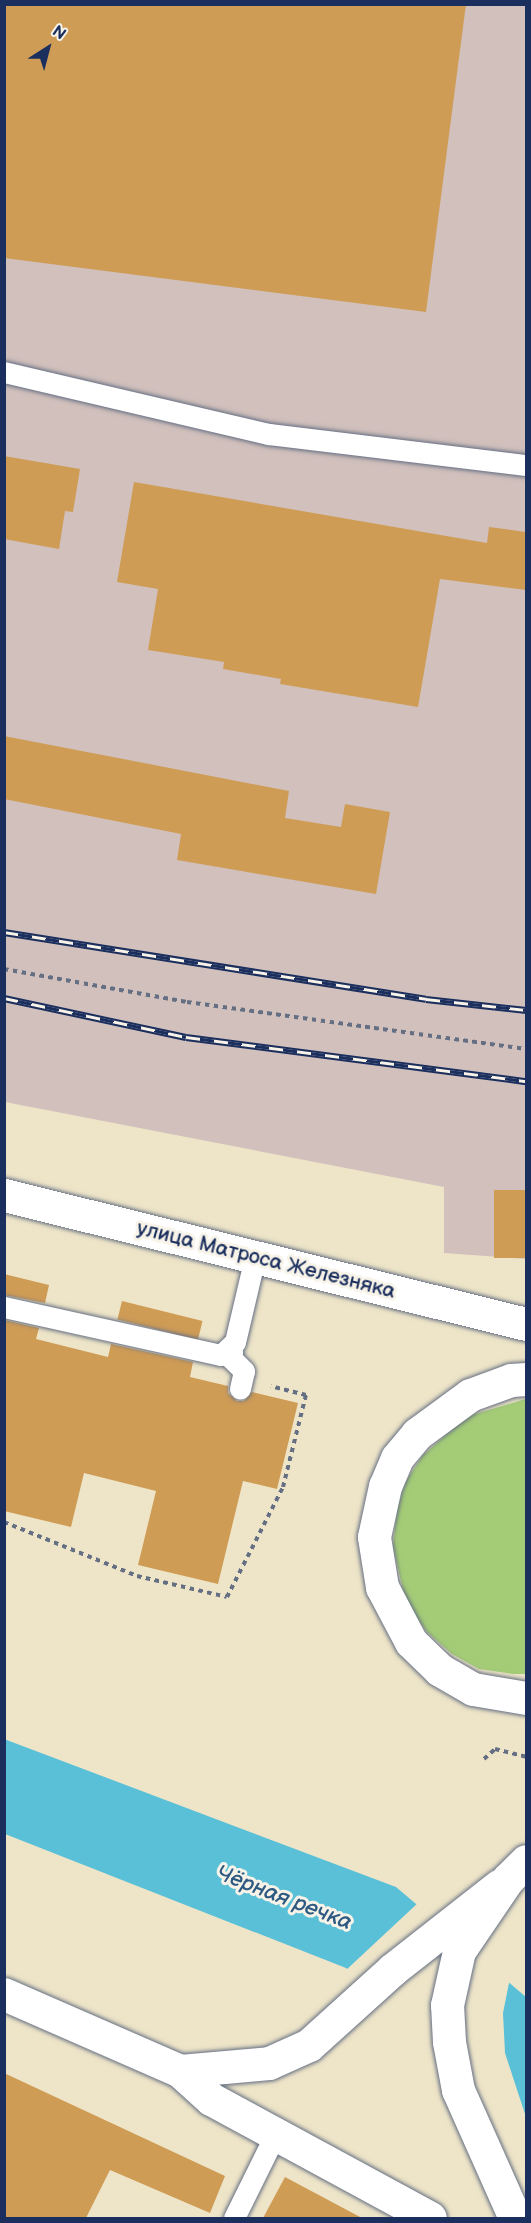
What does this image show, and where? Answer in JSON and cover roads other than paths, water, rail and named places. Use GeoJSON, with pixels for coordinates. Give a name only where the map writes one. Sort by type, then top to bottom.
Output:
{"type":"FeatureCollection","features":[{"type":"Feature","properties":{"kind":"street","name":"улица Матроса Железняка"},"geometry":{"type":"LineString","coordinates":[[4,1195],[526,1324]]}},
{"type":"Feature","properties":{"kind":"street"},"geometry":{"type":"LineString","coordinates":[[526,1379],[511,1380],[470,1395],[433,1420],[397,1458],[377,1511],[376,1562],[394,1615],[411,1642],[440,1670],[473,1689],[526,1698]]}},
{"type":"Feature","properties":{"kind":"street"},"geometry":{"type":"LineString","coordinates":[[180,2070],[269,2063],[309,2045],[393,1969],[517,1870]]}},
{"type":"Feature","properties":{"kind":"street"},"geometry":{"type":"LineString","coordinates":[[515,2218],[458,2090],[449,2043],[447,2005],[459,1951],[517,1870]]}},
{"type":"Feature","properties":{"kind":"street"},"geometry":{"type":"LineString","coordinates":[[4,1994],[180,2070],[211,2099],[430,2218]]}},
{"type":"Feature","properties":{"kind":"lane"},"geometry":{"type":"LineString","coordinates":[[4,372],[268,434],[526,465]]}},
{"type":"Feature","properties":{"kind":"lane"},"geometry":{"type":"LineString","coordinates":[[241,1384],[244,1371],[232,1359],[232,1348],[255,1257]]}},
{"type":"Feature","properties":{"kind":"lane"},"geometry":{"type":"LineString","coordinates":[[4,1306],[212,1356],[232,1348]]}},
{"type":"Feature","properties":{"kind":"lane"},"geometry":{"type":"LineString","coordinates":[[234,2218],[276,2133]]}},
{"type":"Feature","properties":{"kind":"water","name":"Чёрная речка"},"geometry":{"type":"Polygon","coordinates":[[[4,1739],[396,1887],[526,1997],[526,2128],[458,2057],[346,1968],[5,1834],[4,1739]]]}},
{"type":"Feature","properties":{"kind":"railway"},"geometry":{"type":"LineString","coordinates":[[4,932],[426,999],[526,1010]]}},
{"type":"Feature","properties":{"kind":"railway"},"geometry":{"type":"LineString","coordinates":[[4,998],[186,1037],[526,1081]]}}]}
